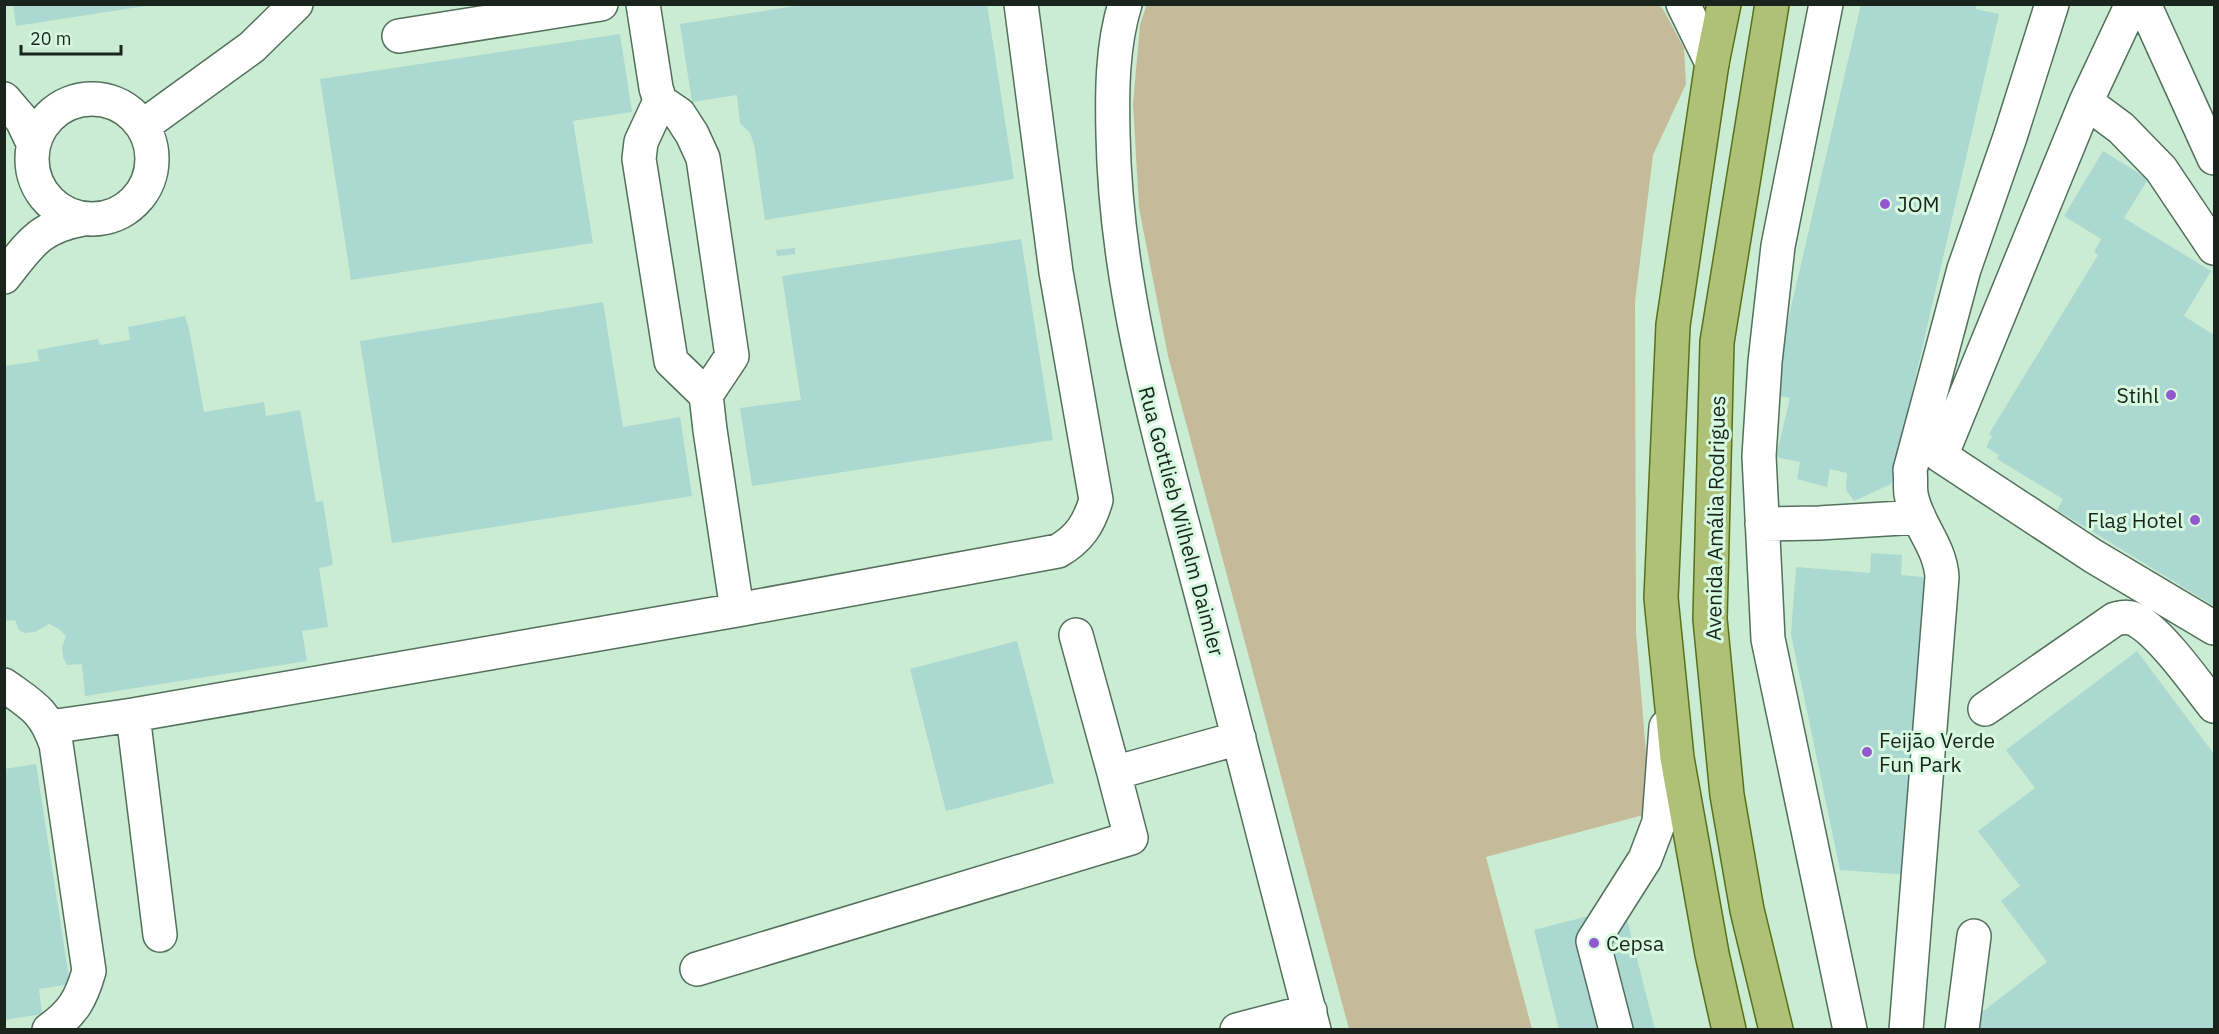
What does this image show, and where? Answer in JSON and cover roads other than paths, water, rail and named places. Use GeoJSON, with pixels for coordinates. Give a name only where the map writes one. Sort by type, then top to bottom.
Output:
{"type":"FeatureCollection","features":[{"type":"Feature","properties":{"kind":"main road"},"geometry":{"type":"LineString","coordinates":[[1724,4],[1712,63],[1673,325],[1661,598],[1679,770],[1712,954],[1729,1029]]}},
{"type":"Feature","properties":{"kind":"main road","name":"Avenida Amália Rodrigues"},"geometry":{"type":"LineString","coordinates":[[1772,4],[1717,342],[1710,619],[1727,795],[1748,910],[1776,1029]]}},
{"type":"Feature","properties":{"kind":"street"},"geometry":{"type":"LineString","coordinates":[[143,126],[252,47],[296,4]]}},
{"type":"Feature","properties":{"kind":"street"},"geometry":{"type":"LineString","coordinates":[[399,36],[602,4]]}},
{"type":"Feature","properties":{"kind":"street"},"geometry":{"type":"LineString","coordinates":[[643,4],[660,101],[679,114],[692,134],[703,158],[732,356],[706,395]]}},
{"type":"Feature","properties":{"kind":"street"},"geometry":{"type":"LineString","coordinates":[[50,727],[133,715],[737,610],[1058,551],[1070,544],[1084,531],[1092,516],[1096,500],[1056,272],[1021,4]]}},
{"type":"Feature","properties":{"kind":"street","name":"Rua Gottlieb Wilhelm Daimler"},"geometry":{"type":"LineString","coordinates":[[1125,4],[1120,21],[1115,61],[1112,111],[1116,207],[1122,257],[1143,371],[1312,1020]]}},
{"type":"Feature","properties":{"kind":"street"},"geometry":{"type":"LineString","coordinates":[[1683,4],[1712,63]]}},
{"type":"Feature","properties":{"kind":"street"},"geometry":{"type":"LineString","coordinates":[[1826,4],[1778,246],[1765,362],[1759,456],[1768,639],[1850,1029]]}},
{"type":"Feature","properties":{"kind":"street"},"geometry":{"type":"LineString","coordinates":[[1906,1029],[1942,577],[1941,562],[1919,518],[1911,495],[1910,470],[1964,269],[2052,4]]}},
{"type":"Feature","properties":{"kind":"street"},"geometry":{"type":"LineString","coordinates":[[2132,4],[2086,102],[1941,456],[2093,556],[2214,628]]}},
{"type":"Feature","properties":{"kind":"street"},"geometry":{"type":"LineString","coordinates":[[2144,4],[2214,158]]}},
{"type":"Feature","properties":{"kind":"street"},"geometry":{"type":"LineString","coordinates":[[4,99],[22,120],[33,143]]}},
{"type":"Feature","properties":{"kind":"street"},"geometry":{"type":"LineString","coordinates":[[4,278],[30,244],[47,230],[65,223],[83,219],[103,219],[122,213],[137,200],[148,184],[153,165],[151,145],[143,126],[130,112],[112,102],[93,99],[73,101],[56,110],[42,125],[33,143],[32,163],[36,183],[47,201],[64,213],[83,219]]}},
{"type":"Feature","properties":{"kind":"street"},"geometry":{"type":"LineString","coordinates":[[660,101],[641,142],[639,159],[671,361],[706,395],[737,610]]}},
{"type":"Feature","properties":{"kind":"street"},"geometry":{"type":"LineString","coordinates":[[2086,102],[2121,128],[2161,169],[2214,248]]}},
{"type":"Feature","properties":{"kind":"street"},"geometry":{"type":"LineString","coordinates":[[1762,524],[1919,518]]}},
{"type":"Feature","properties":{"kind":"street"},"geometry":{"type":"LineString","coordinates":[[1985,709],[2115,619],[2127,617],[2137,620],[2155,635],[2214,706]]}},
{"type":"Feature","properties":{"kind":"street"},"geometry":{"type":"LineString","coordinates":[[697,969],[1131,838],[1076,635]]}},
{"type":"Feature","properties":{"kind":"street"},"geometry":{"type":"LineString","coordinates":[[1616,1029],[1593,941],[1645,859],[1659,822],[1669,680]]}},
{"type":"Feature","properties":{"kind":"street"},"geometry":{"type":"LineString","coordinates":[[4,685],[34,706],[48,722],[56,744],[89,971],[82,994],[66,1018],[49,1029]]}},
{"type":"Feature","properties":{"kind":"street"},"geometry":{"type":"LineString","coordinates":[[133,715],[160,935]]}},
{"type":"Feature","properties":{"kind":"street"},"geometry":{"type":"LineString","coordinates":[[1114,773],[1239,738]]}},
{"type":"Feature","properties":{"kind":"street"},"geometry":{"type":"LineString","coordinates":[[1962,1029],[1974,936]]}},
{"type":"Feature","properties":{"kind":"street"},"geometry":{"type":"LineString","coordinates":[[1237,1029],[1312,1020]]}},
{"type":"Feature","properties":{"kind":"place","name":"JOM"},"geometry":{"type":"Point","coordinates":[1885,204]}},
{"type":"Feature","properties":{"kind":"place","name":"Stihl"},"geometry":{"type":"Point","coordinates":[2171,395]}},
{"type":"Feature","properties":{"kind":"place","name":"Flag Hotel"},"geometry":{"type":"Point","coordinates":[2195,520]}},
{"type":"Feature","properties":{"kind":"place","name":"Feijão Verde Fun Park"},"geometry":{"type":"Point","coordinates":[1867,752]}},
{"type":"Feature","properties":{"kind":"place","name":"Cepsa"},"geometry":{"type":"Point","coordinates":[1594,943]}}]}
